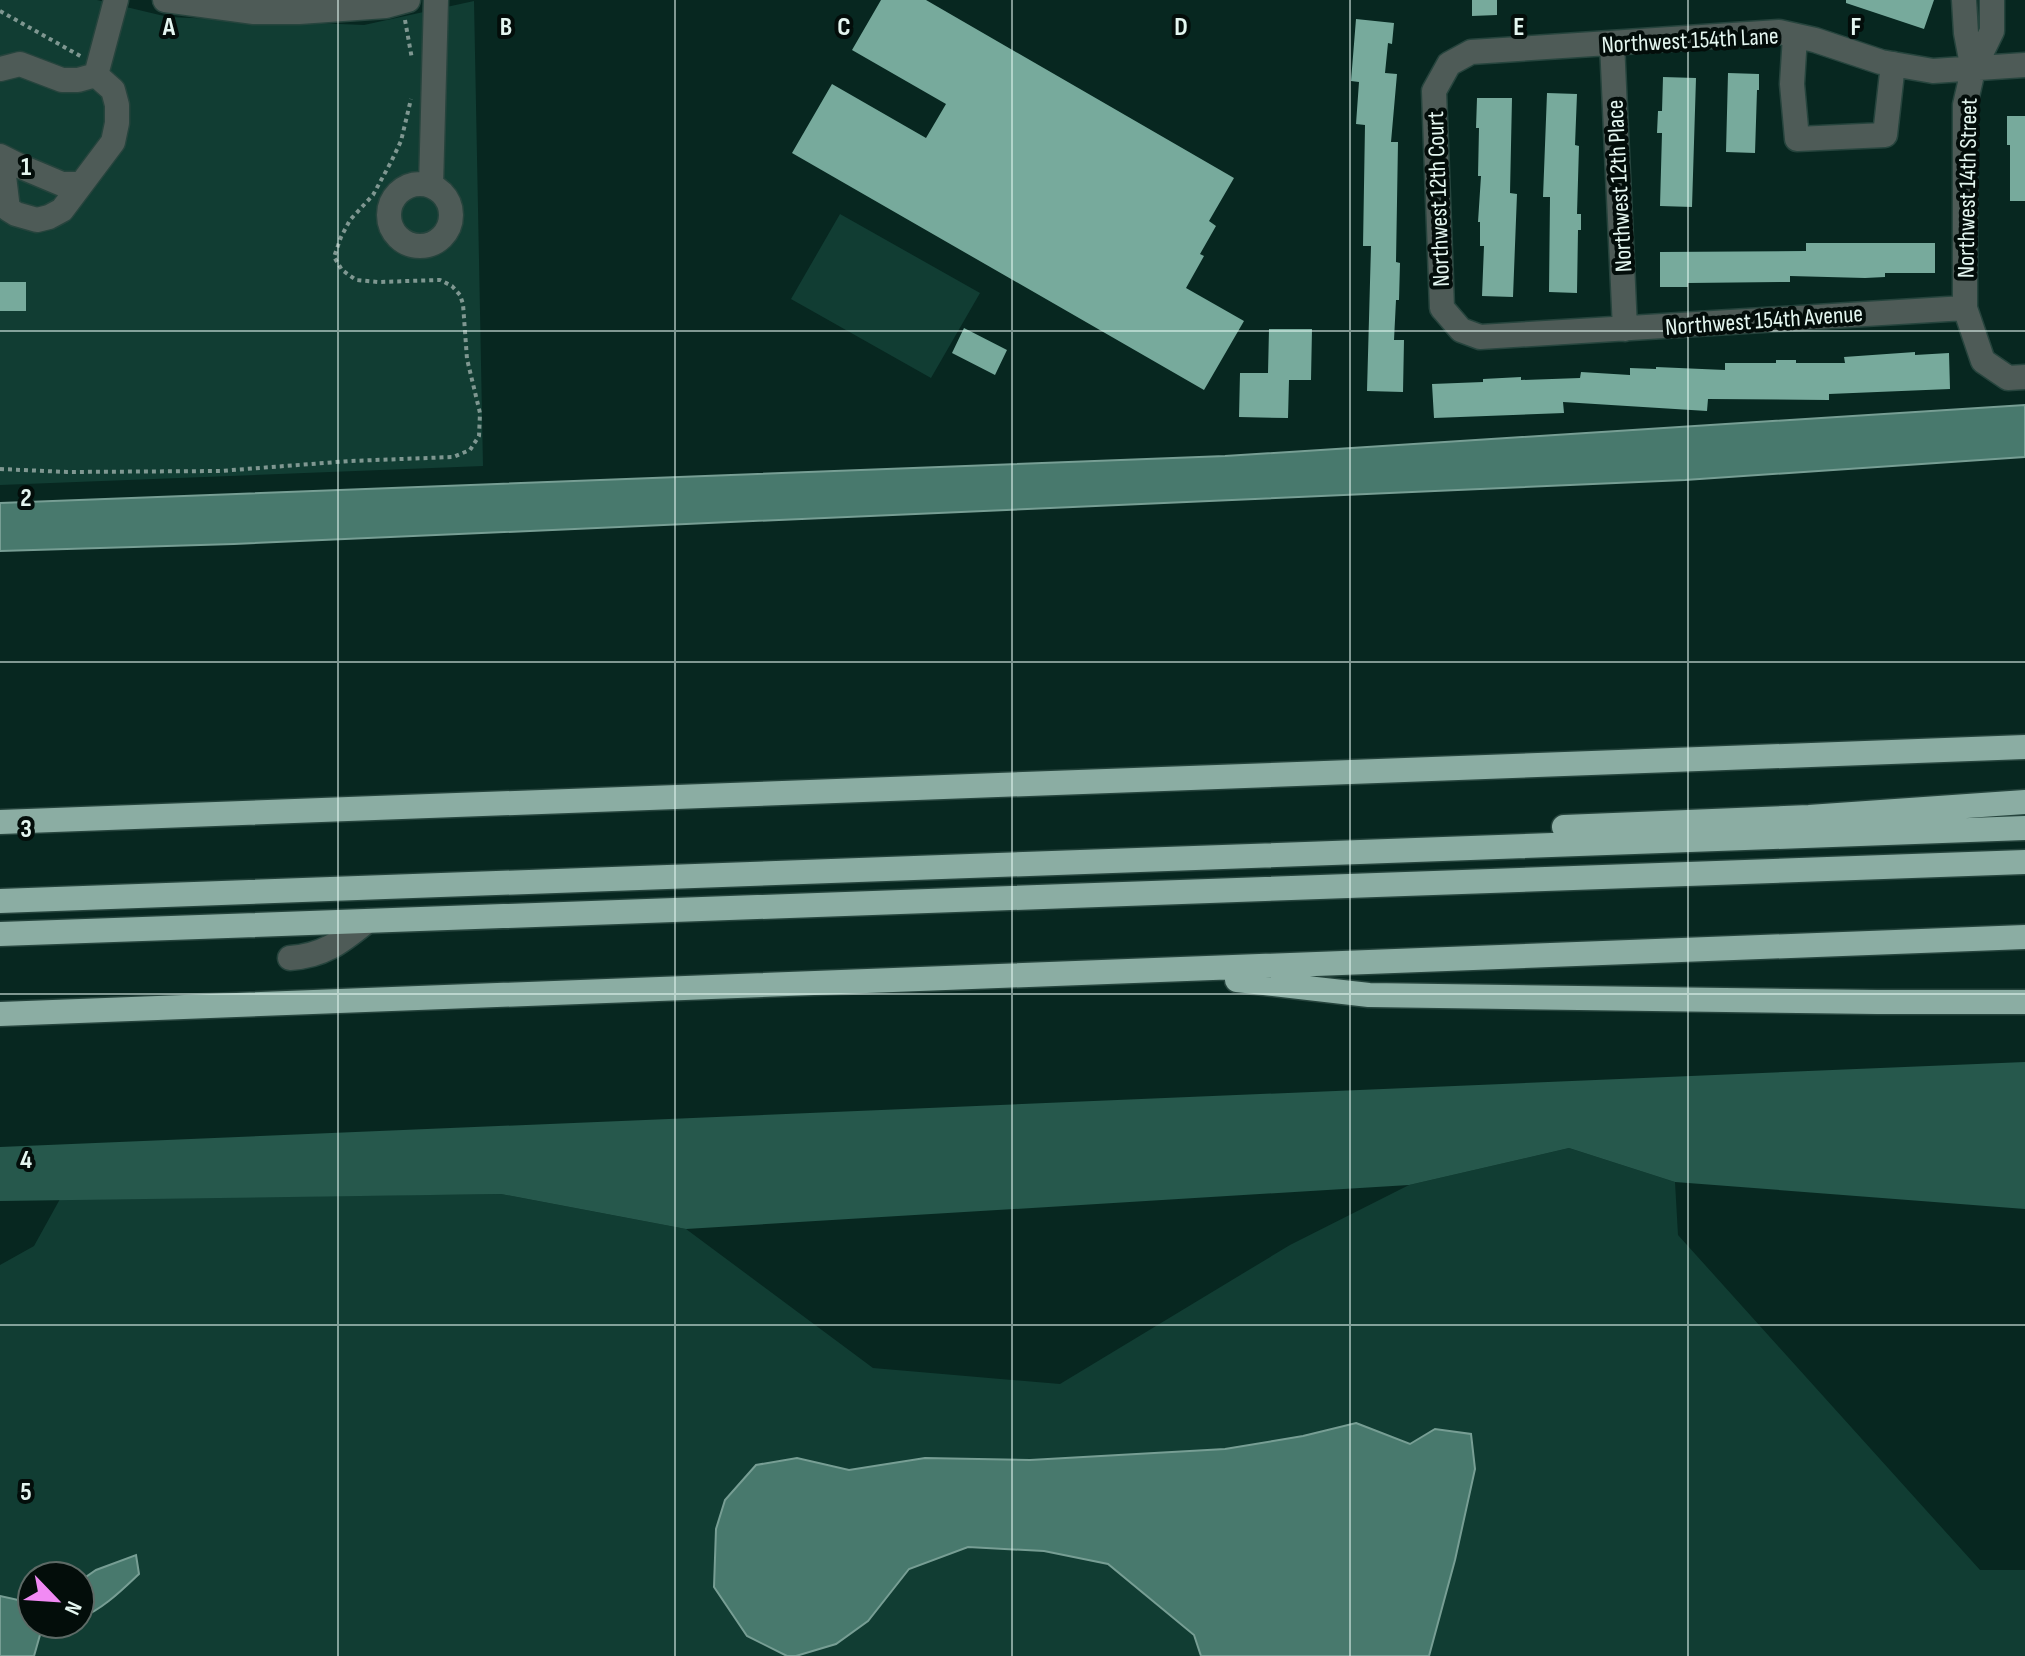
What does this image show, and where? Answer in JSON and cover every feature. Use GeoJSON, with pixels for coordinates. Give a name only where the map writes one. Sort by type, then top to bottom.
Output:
{"type":"FeatureCollection","features":[{"type":"Feature","properties":{"kind":"highway"},"geometry":{"type":"LineString","coordinates":[[1775,756],[2025,731]]}},
{"type":"Feature","properties":{"kind":"highway"},"geometry":{"type":"LineString","coordinates":[[0,822],[2025,747]]}},
{"type":"Feature","properties":{"kind":"highway"},"geometry":{"type":"LineString","coordinates":[[1497,846],[1539,828],[1809,817],[2025,802]]}},
{"type":"Feature","properties":{"kind":"highway"},"geometry":{"type":"LineString","coordinates":[[0,901],[2025,828]]}},
{"type":"Feature","properties":{"kind":"highway"},"geometry":{"type":"LineString","coordinates":[[0,934],[2025,862]]}},
{"type":"Feature","properties":{"kind":"highway"},"geometry":{"type":"LineString","coordinates":[[0,1014],[2025,937]]}},
{"type":"Feature","properties":{"kind":"highway"},"geometry":{"type":"LineString","coordinates":[[1159,971],[1369,995],[2025,1002]]}},
{"type":"Feature","properties":{"kind":"street"},"geometry":{"type":"LineString","coordinates":[[0,69],[20,64],[62,80],[78,80],[89,66],[116,0]]}},
{"type":"Feature","properties":{"kind":"street"},"geometry":{"type":"LineString","coordinates":[[165,0],[254,12],[386,6],[408,0]]}},
{"type":"Feature","properties":{"kind":"street","name":"Northwest 14th Street"},"geometry":{"type":"LineString","coordinates":[[1964,0],[1973,70]]}},
{"type":"Feature","properties":{"kind":"street","name":"Northwest 14th Street"},"geometry":{"type":"LineString","coordinates":[[1965,308],[1965,105],[1973,70],[1992,31],[1992,0]]}},
{"type":"Feature","properties":{"kind":"street"},"geometry":{"type":"LineString","coordinates":[[431,186],[436,8]]}},
{"type":"Feature","properties":{"kind":"street","name":"Northwest 154th Lane"},"geometry":{"type":"LineString","coordinates":[[1449,64],[1471,52],[1779,32],[1815,40],[1881,62],[1933,71],[2025,65]]}},
{"type":"Feature","properties":{"kind":"street"},"geometry":{"type":"LineString","coordinates":[[1795,36],[1792,84],[1797,139],[1885,135],[1893,64]]}},
{"type":"Feature","properties":{"kind":"street","name":"Northwest 12th Place"},"geometry":{"type":"LineString","coordinates":[[1612,43],[1625,329]]}},
{"type":"Feature","properties":{"kind":"street","name":"Northwest 12th Court"},"geometry":{"type":"LineString","coordinates":[[1449,64],[1434,91],[1442,308],[1461,330]]}},
{"type":"Feature","properties":{"kind":"street"},"geometry":{"type":"LineString","coordinates":[[0,158],[8,209],[37,220],[62,210],[113,142],[117,123],[113,90],[89,66]]}},
{"type":"Feature","properties":{"kind":"street"},"geometry":{"type":"LineString","coordinates":[[0,158],[62,184],[81,184]]}},
{"type":"Feature","properties":{"kind":"street"},"geometry":{"type":"LineString","coordinates":[[1965,308],[1983,361],[2008,378],[2025,377]]}},
{"type":"Feature","properties":{"kind":"street","name":"Northwest 154th Avenue"},"geometry":{"type":"LineString","coordinates":[[1461,330],[1480,337],[1965,308]]}},
{"type":"Feature","properties":{"kind":"street"},"geometry":{"type":"LineString","coordinates":[[290,958],[309,956],[342,941],[367,921]]}},
{"type":"Feature","properties":{"kind":"path"},"geometry":{"type":"LineString","coordinates":[[412,63],[404,17],[436,8]]}},
{"type":"Feature","properties":{"kind":"path"},"geometry":{"type":"LineString","coordinates":[[0,11],[89,66]]}},
{"type":"Feature","properties":{"kind":"path"},"geometry":{"type":"LineString","coordinates":[[87,50],[89,66]]}},
{"type":"Feature","properties":{"kind":"path"},"geometry":{"type":"LineString","coordinates":[[71,64],[89,66]]}},
{"type":"Feature","properties":{"kind":"path"},"geometry":{"type":"LineString","coordinates":[[0,469],[220,471],[453,457],[470,450],[479,436],[480,413],[467,359],[460,295],[440,280],[356,280],[342,270],[334,257],[350,220],[373,195],[401,141],[412,93]]}},
{"type":"Feature","properties":{"kind":"shaded area"},"geometry":{"type":"Polygon","coordinates":[[[0,0],[97,0],[168,17],[364,25],[474,1],[483,466],[0,485],[0,0]]]}},
{"type":"Feature","properties":{"kind":"shaded area"},"geometry":{"type":"Polygon","coordinates":[[[840,214],[980,293],[931,378],[791,299],[840,214]]]}},
{"type":"Feature","properties":{"kind":"shaded area"},"geometry":{"type":"Polygon","coordinates":[[[2025,405],[2025,457],[1685,480],[234,544],[0,551],[0,503],[1225,456],[2025,405]]]}},
{"type":"Feature","properties":{"kind":"shaded area"},"geometry":{"type":"Polygon","coordinates":[[[2025,1062],[2025,1209],[1675,1182],[1569,1148],[1409,1185],[686,1229],[501,1194],[0,1201],[0,1147],[2025,1062]]]}},
{"type":"Feature","properties":{"kind":"shaded area"},"geometry":{"type":"Polygon","coordinates":[[[1569,1148],[1675,1182],[1678,1235],[1980,1570],[2025,1570],[2025,1656],[1429,1656],[1475,1469],[1471,1435],[1435,1429],[1411,1444],[1355,1423],[1303,1436],[1225,1449],[1030,1460],[925,1458],[849,1470],[797,1458],[747,1636],[787,1656],[34,1656],[39,1640],[96,1640],[96,1610],[138,1574],[136,1555],[96,1570],[96,1560],[16,1560],[16,1600],[0,1596],[0,1265],[34,1246],[60,1199],[501,1194],[686,1229],[873,1368],[1060,1384],[1290,1245],[1409,1185],[1569,1148]]]}},
{"type":"Feature","properties":{"kind":"shaded area"},"geometry":{"type":"Polygon","coordinates":[[[1356,1423],[1410,1444],[1435,1429],[1471,1434],[1475,1469],[1429,1656],[1201,1656],[1194,1635],[1108,1564],[1044,1551],[968,1547],[909,1569],[868,1621],[836,1644],[796,1656],[787,1656],[747,1636],[714,1587],[716,1529],[725,1500],[756,1465],[797,1458],[849,1470],[925,1458],[1030,1460],[1225,1449],[1303,1436],[1356,1423]]]}},
{"type":"Feature","properties":{"kind":"shaded area"},"geometry":{"type":"Polygon","coordinates":[[[968,1547],[1044,1551],[1108,1564],[1194,1635],[1201,1656],[796,1656],[836,1644],[868,1621],[909,1569],[968,1547]]]}},
{"type":"Feature","properties":{"kind":"shaded area"},"geometry":{"type":"Polygon","coordinates":[[[136,1555],[139,1574],[96,1610],[96,1570],[136,1555]]]}},
{"type":"Feature","properties":{"kind":"shaded area"},"geometry":{"type":"Polygon","coordinates":[[[0,1596],[16,1600],[16,1640],[39,1640],[34,1656],[0,1656],[0,1596]]]}},
{"type":"Feature","properties":{"kind":"building"},"geometry":{"type":"Polygon","coordinates":[[[881,0],[926,0],[1234,178],[1209,221],[1216,226],[1186,288],[1244,321],[1204,390],[792,153],[832,84],[926,138],[946,104],[852,50],[881,0]]]}},
{"type":"Feature","properties":{"kind":"building"},"geometry":{"type":"Polygon","coordinates":[[[1472,0],[1497,0],[1497,15],[1472,16],[1472,0]]]}},
{"type":"Feature","properties":{"kind":"building"},"geometry":{"type":"Polygon","coordinates":[[[1846,0],[1934,0],[1924,29],[1846,3],[1846,0]]]}},
{"type":"Feature","properties":{"kind":"building"},"geometry":{"type":"Polygon","coordinates":[[[1356,19],[1394,23],[1385,73],[1397,74],[1391,142],[1398,142],[1396,262],[1400,263],[1394,340],[1404,340],[1403,392],[1367,391],[1371,246],[1363,246],[1365,125],[1356,124],[1359,82],[1351,81],[1356,19]]]}},
{"type":"Feature","properties":{"kind":"building"},"geometry":{"type":"Polygon","coordinates":[[[1728,73],[1759,74],[1755,153],[1726,152],[1728,73]]]}},
{"type":"Feature","properties":{"kind":"building"},"geometry":{"type":"Polygon","coordinates":[[[1663,77],[1696,78],[1692,207],[1660,206],[1662,133],[1657,133],[1658,111],[1662,111],[1663,77]]]}},
{"type":"Feature","properties":{"kind":"building"},"geometry":{"type":"Polygon","coordinates":[[[1547,93],[1577,94],[1577,214],[1581,214],[1581,230],[1578,230],[1577,293],[1549,292],[1550,197],[1543,197],[1547,93]]]}},
{"type":"Feature","properties":{"kind":"building"},"geometry":{"type":"Polygon","coordinates":[[[1477,98],[1512,98],[1510,193],[1517,194],[1513,297],[1482,296],[1484,246],[1480,246],[1478,222],[1481,176],[1478,176],[1477,98]]]}},
{"type":"Feature","properties":{"kind":"building"},"geometry":{"type":"Polygon","coordinates":[[[2007,116],[2025,116],[2025,201],[2010,201],[2007,116]]]}},
{"type":"Feature","properties":{"kind":"building"},"geometry":{"type":"Polygon","coordinates":[[[1806,243],[1935,243],[1935,273],[1885,273],[1885,277],[1865,278],[1790,276],[1790,282],[1688,283],[1688,287],[1660,287],[1660,252],[1806,251],[1806,243]]]}},
{"type":"Feature","properties":{"kind":"building"},"geometry":{"type":"Polygon","coordinates":[[[0,282],[26,282],[26,311],[0,311],[0,282]]]}},
{"type":"Feature","properties":{"kind":"building"},"geometry":{"type":"Polygon","coordinates":[[[964,328],[1007,350],[995,375],[952,353],[964,328]]]}},
{"type":"Feature","properties":{"kind":"building"},"geometry":{"type":"Polygon","coordinates":[[[1269,329],[1312,329],[1311,380],[1289,380],[1288,418],[1239,417],[1240,373],[1268,373],[1269,329]]]}},
{"type":"Feature","properties":{"kind":"building"},"geometry":{"type":"Polygon","coordinates":[[[1915,352],[1915,355],[1949,353],[1950,389],[1829,394],[1829,400],[1708,399],[1707,411],[1563,402],[1564,413],[1434,418],[1432,384],[1521,377],[1521,380],[1580,378],[1581,372],[1630,375],[1630,368],[1725,370],[1725,363],[1776,363],[1776,360],[1845,363],[1844,357],[1915,352]]]}}]}
